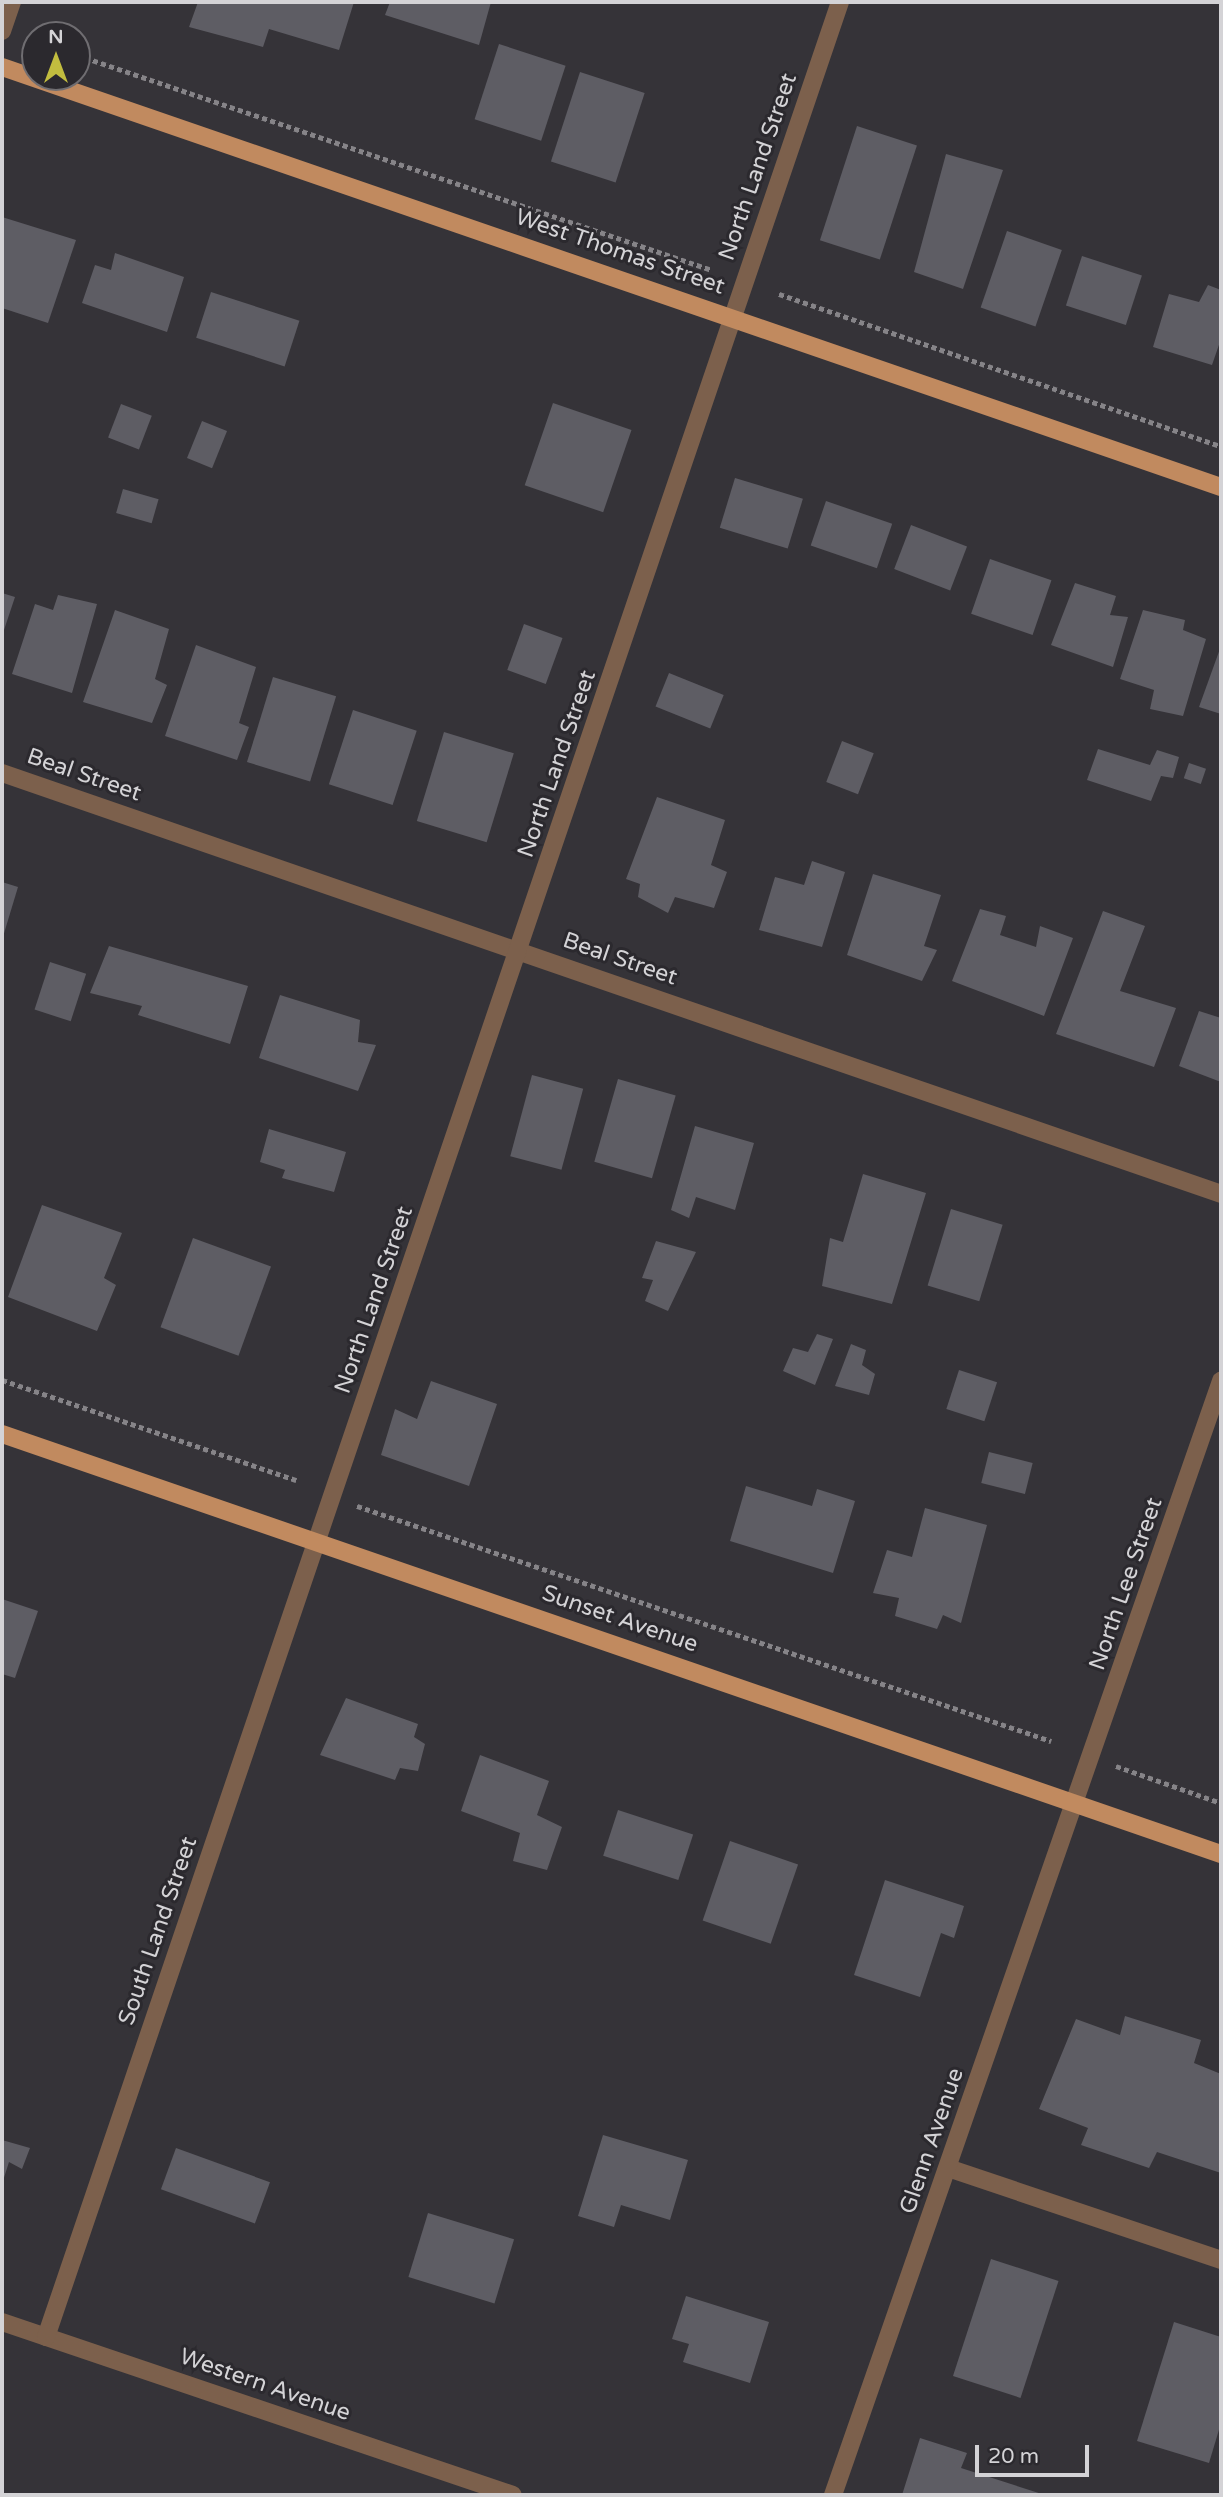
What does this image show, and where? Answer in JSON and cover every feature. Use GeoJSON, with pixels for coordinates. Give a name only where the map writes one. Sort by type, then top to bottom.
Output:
{"type":"FeatureCollection","features":[{"type":"Feature","properties":{"kind":"main road","name":"West Thomas Street"},"geometry":{"type":"LineString","coordinates":[[2,67],[1221,487]]}},
{"type":"Feature","properties":{"kind":"main road","name":"Sunset Avenue"},"geometry":{"type":"LineString","coordinates":[[2,1434],[317,1540],[1221,1854]]}},
{"type":"Feature","properties":{"kind":"street"},"geometry":{"type":"LineString","coordinates":[[2,31],[12,2]]}},
{"type":"Feature","properties":{"kind":"street","name":"North Land Street"},"geometry":{"type":"LineString","coordinates":[[317,1540],[520,950],[840,2]]}},
{"type":"Feature","properties":{"kind":"street","name":"Beal Street"},"geometry":{"type":"LineString","coordinates":[[2,773],[1221,1194]]}},
{"type":"Feature","properties":{"kind":"street","name":"North Lee Street"},"geometry":{"type":"LineString","coordinates":[[1077,1803],[1221,1381]]}},
{"type":"Feature","properties":{"kind":"street","name":"South Land Street"},"geometry":{"type":"LineString","coordinates":[[46,2337],[317,1540]]}},
{"type":"Feature","properties":{"kind":"street","name":"Glenn Avenue"},"geometry":{"type":"LineString","coordinates":[[833,2495],[1077,1803]]}},
{"type":"Feature","properties":{"kind":"street"},"geometry":{"type":"LineString","coordinates":[[948,2168],[1221,2260]]}},
{"type":"Feature","properties":{"kind":"street","name":"Western Avenue"},"geometry":{"type":"LineString","coordinates":[[2,2322],[513,2495]]}},
{"type":"Feature","properties":{"kind":"path"},"geometry":{"type":"LineString","coordinates":[[91,60],[712,270]]}},
{"type":"Feature","properties":{"kind":"path"},"geometry":{"type":"LineString","coordinates":[[779,294],[1221,446]]}},
{"type":"Feature","properties":{"kind":"path"},"geometry":{"type":"LineString","coordinates":[[2,1380],[296,1480]]}},
{"type":"Feature","properties":{"kind":"path"},"geometry":{"type":"LineString","coordinates":[[357,1506],[1051,1741]]}},
{"type":"Feature","properties":{"kind":"path"},"geometry":{"type":"LineString","coordinates":[[1113,1765],[1221,1803]]}},
{"type":"Feature","properties":{"kind":"building"},"geometry":{"type":"Polygon","coordinates":[[[198,2],[354,2],[339,50],[269,29],[263,47],[189,27],[198,2]]]}},
{"type":"Feature","properties":{"kind":"building"},"geometry":{"type":"Polygon","coordinates":[[[390,2],[491,2],[479,45],[385,15],[390,2]]]}},
{"type":"Feature","properties":{"kind":"building"},"geometry":{"type":"Polygon","coordinates":[[[499,44],[566,66],[541,141],[475,119],[499,44]]]}},
{"type":"Feature","properties":{"kind":"building"},"geometry":{"type":"Polygon","coordinates":[[[580,72],[645,93],[616,182],[551,161],[580,72]]]}},
{"type":"Feature","properties":{"kind":"building"},"geometry":{"type":"Polygon","coordinates":[[[857,126],[917,145],[880,260],[820,240],[857,126]]]}},
{"type":"Feature","properties":{"kind":"building"},"geometry":{"type":"Polygon","coordinates":[[[946,154],[1003,170],[963,289],[914,272],[946,154]]]}},
{"type":"Feature","properties":{"kind":"building"},"geometry":{"type":"Polygon","coordinates":[[[2,217],[76,240],[48,323],[2,308],[2,217]]]}},
{"type":"Feature","properties":{"kind":"building"},"geometry":{"type":"Polygon","coordinates":[[[1007,231],[1062,250],[1035,326],[981,308],[1007,231]]]}},
{"type":"Feature","properties":{"kind":"building"},"geometry":{"type":"Polygon","coordinates":[[[115,253],[184,277],[167,332],[82,303],[95,265],[111,270],[115,253]]]}},
{"type":"Feature","properties":{"kind":"building"},"geometry":{"type":"Polygon","coordinates":[[[1082,256],[1142,275],[1126,325],[1066,305],[1082,256]]]}},
{"type":"Feature","properties":{"kind":"building"},"geometry":{"type":"Polygon","coordinates":[[[1208,285],[1221,290],[1221,339],[1212,365],[1153,347],[1169,294],[1199,302],[1208,285]]]}},
{"type":"Feature","properties":{"kind":"building"},"geometry":{"type":"Polygon","coordinates":[[[211,292],[299,321],[285,366],[196,338],[211,292]]]}},
{"type":"Feature","properties":{"kind":"building"},"geometry":{"type":"Polygon","coordinates":[[[553,403],[631,430],[603,512],[525,485],[553,403]]]}},
{"type":"Feature","properties":{"kind":"building"},"geometry":{"type":"Polygon","coordinates":[[[121,404],[152,416],[139,449],[108,438],[121,404]]]}},
{"type":"Feature","properties":{"kind":"building"},"geometry":{"type":"Polygon","coordinates":[[[202,421],[227,431],[212,468],[187,458],[202,421]]]}},
{"type":"Feature","properties":{"kind":"building"},"geometry":{"type":"Polygon","coordinates":[[[735,478],[803,499],[788,548],[720,528],[735,478]]]}},
{"type":"Feature","properties":{"kind":"building"},"geometry":{"type":"Polygon","coordinates":[[[123,489],[159,499],[152,523],[116,513],[123,489]]]}},
{"type":"Feature","properties":{"kind":"building"},"geometry":{"type":"Polygon","coordinates":[[[826,501],[892,524],[877,568],[811,545],[826,501]]]}},
{"type":"Feature","properties":{"kind":"building"},"geometry":{"type":"Polygon","coordinates":[[[911,525],[967,547],[950,590],[894,569],[911,525]]]}},
{"type":"Feature","properties":{"kind":"building"},"geometry":{"type":"Polygon","coordinates":[[[990,559],[1051,580],[1033,635],[971,614],[990,559]]]}},
{"type":"Feature","properties":{"kind":"building"},"geometry":{"type":"Polygon","coordinates":[[[1075,583],[1116,596],[1110,615],[1128,617],[1113,667],[1051,645],[1075,583]]]}},
{"type":"Feature","properties":{"kind":"building"},"geometry":{"type":"Polygon","coordinates":[[[2,593],[15,597],[2,636],[2,593]]]}},
{"type":"Feature","properties":{"kind":"building"},"geometry":{"type":"Polygon","coordinates":[[[58,595],[97,604],[72,693],[12,674],[35,604],[53,610],[58,595]]]}},
{"type":"Feature","properties":{"kind":"building"},"geometry":{"type":"Polygon","coordinates":[[[115,610],[169,629],[155,679],[167,685],[152,723],[83,702],[115,610]]]}},
{"type":"Feature","properties":{"kind":"building"},"geometry":{"type":"Polygon","coordinates":[[[1143,610],[1185,620],[1183,630],[1206,639],[1183,716],[1150,709],[1154,690],[1120,679],[1143,610]]]}},
{"type":"Feature","properties":{"kind":"building"},"geometry":{"type":"Polygon","coordinates":[[[524,624],[563,638],[546,684],[507,670],[524,624]]]}},
{"type":"Feature","properties":{"kind":"building"},"geometry":{"type":"Polygon","coordinates":[[[196,645],[256,667],[239,723],[249,727],[237,760],[165,736],[196,645]]]}},
{"type":"Feature","properties":{"kind":"building"},"geometry":{"type":"Polygon","coordinates":[[[1221,646],[1221,714],[1199,707],[1221,646]]]}},
{"type":"Feature","properties":{"kind":"building"},"geometry":{"type":"Polygon","coordinates":[[[669,673],[724,695],[710,728],[656,706],[669,673]]]}},
{"type":"Feature","properties":{"kind":"building"},"geometry":{"type":"Polygon","coordinates":[[[273,677],[336,696],[310,781],[247,762],[273,677]]]}},
{"type":"Feature","properties":{"kind":"building"},"geometry":{"type":"Polygon","coordinates":[[[353,710],[417,731],[393,805],[329,784],[353,710]]]}},
{"type":"Feature","properties":{"kind":"building"},"geometry":{"type":"Polygon","coordinates":[[[444,732],[514,753],[487,842],[417,821],[444,732]]]}},
{"type":"Feature","properties":{"kind":"building"},"geometry":{"type":"Polygon","coordinates":[[[842,741],[874,753],[858,794],[826,782],[842,741]]]}},
{"type":"Feature","properties":{"kind":"building"},"geometry":{"type":"Polygon","coordinates":[[[1098,749],[1150,765],[1157,750],[1179,757],[1173,778],[1161,776],[1151,801],[1087,780],[1098,749]]]}},
{"type":"Feature","properties":{"kind":"building"},"geometry":{"type":"Polygon","coordinates":[[[1189,763],[1206,769],[1201,784],[1184,778],[1189,763]]]}},
{"type":"Feature","properties":{"kind":"building"},"geometry":{"type":"Polygon","coordinates":[[[657,797],[725,820],[711,865],[727,872],[714,908],[675,897],[668,913],[638,897],[640,884],[626,879],[657,797]]]}},
{"type":"Feature","properties":{"kind":"building"},"geometry":{"type":"Polygon","coordinates":[[[812,861],[845,872],[822,947],[759,930],[775,877],[804,885],[812,861]]]}},
{"type":"Feature","properties":{"kind":"building"},"geometry":{"type":"Polygon","coordinates":[[[873,874],[941,895],[924,946],[937,950],[922,981],[847,955],[873,874]]]}},
{"type":"Feature","properties":{"kind":"building"},"geometry":{"type":"Polygon","coordinates":[[[2,882],[18,887],[2,940],[2,882]]]}},
{"type":"Feature","properties":{"kind":"building"},"geometry":{"type":"Polygon","coordinates":[[[980,909],[1006,916],[1000,935],[1036,947],[1040,926],[1073,938],[1044,1016],[952,981],[980,909]]]}},
{"type":"Feature","properties":{"kind":"building"},"geometry":{"type":"Polygon","coordinates":[[[1103,911],[1145,926],[1120,991],[1176,1008],[1154,1067],[1056,1034],[1103,911]]]}},
{"type":"Feature","properties":{"kind":"building"},"geometry":{"type":"Polygon","coordinates":[[[109,946],[248,986],[230,1044],[138,1015],[142,1006],[90,993],[109,946]]]}},
{"type":"Feature","properties":{"kind":"building"},"geometry":{"type":"Polygon","coordinates":[[[50,962],[86,974],[71,1021],[35,1010],[50,962]]]}},
{"type":"Feature","properties":{"kind":"building"},"geometry":{"type":"Polygon","coordinates":[[[280,995],[360,1020],[358,1042],[376,1045],[358,1091],[259,1058],[280,995]]]}},
{"type":"Feature","properties":{"kind":"building"},"geometry":{"type":"Polygon","coordinates":[[[1199,1011],[1221,1018],[1221,1082],[1179,1066],[1199,1011]]]}},
{"type":"Feature","properties":{"kind":"building"},"geometry":{"type":"Polygon","coordinates":[[[532,1075],[583,1089],[561,1170],[510,1156],[532,1075]]]}},
{"type":"Feature","properties":{"kind":"building"},"geometry":{"type":"Polygon","coordinates":[[[618,1079],[676,1096],[652,1178],[594,1162],[618,1079]]]}},
{"type":"Feature","properties":{"kind":"building"},"geometry":{"type":"Polygon","coordinates":[[[695,1126],[754,1143],[735,1210],[696,1197],[689,1218],[671,1210],[695,1126]]]}},
{"type":"Feature","properties":{"kind":"building"},"geometry":{"type":"Polygon","coordinates":[[[269,1129],[346,1152],[334,1192],[282,1178],[285,1170],[260,1162],[269,1129]]]}},
{"type":"Feature","properties":{"kind":"building"},"geometry":{"type":"Polygon","coordinates":[[[863,1174],[926,1193],[892,1304],[822,1286],[830,1238],[843,1242],[863,1174]]]}},
{"type":"Feature","properties":{"kind":"building"},"geometry":{"type":"Polygon","coordinates":[[[42,1205],[122,1233],[104,1278],[116,1285],[97,1331],[8,1297],[42,1205]]]}},
{"type":"Feature","properties":{"kind":"building"},"geometry":{"type":"Polygon","coordinates":[[[951,1209],[1003,1225],[979,1301],[928,1286],[951,1209]]]}},
{"type":"Feature","properties":{"kind":"building"},"geometry":{"type":"Polygon","coordinates":[[[193,1238],[271,1266],[239,1356],[161,1327],[193,1238]]]}},
{"type":"Feature","properties":{"kind":"building"},"geometry":{"type":"Polygon","coordinates":[[[656,1241],[696,1252],[668,1311],[645,1301],[653,1280],[642,1278],[656,1241]]]}},
{"type":"Feature","properties":{"kind":"building"},"geometry":{"type":"Polygon","coordinates":[[[817,1334],[833,1339],[815,1385],[783,1371],[793,1348],[808,1352],[817,1334]]]}},
{"type":"Feature","properties":{"kind":"building"},"geometry":{"type":"Polygon","coordinates":[[[851,1344],[866,1350],[862,1365],[875,1374],[869,1395],[835,1386],[851,1344]]]}},
{"type":"Feature","properties":{"kind":"building"},"geometry":{"type":"Polygon","coordinates":[[[959,1370],[997,1382],[984,1421],[946,1409],[959,1370]]]}},
{"type":"Feature","properties":{"kind":"building"},"geometry":{"type":"Polygon","coordinates":[[[431,1381],[497,1404],[469,1486],[381,1455],[395,1409],[417,1419],[431,1381]]]}},
{"type":"Feature","properties":{"kind":"building"},"geometry":{"type":"Polygon","coordinates":[[[989,1452],[1033,1463],[1025,1494],[981,1483],[989,1452]]]}},
{"type":"Feature","properties":{"kind":"building"},"geometry":{"type":"Polygon","coordinates":[[[746,1486],[812,1506],[817,1489],[855,1501],[833,1573],[730,1541],[746,1486]]]}},
{"type":"Feature","properties":{"kind":"building"},"geometry":{"type":"Polygon","coordinates":[[[925,1508],[987,1525],[961,1623],[943,1615],[937,1629],[895,1616],[899,1598],[873,1593],[887,1550],[912,1557],[925,1508]]]}},
{"type":"Feature","properties":{"kind":"building"},"geometry":{"type":"Polygon","coordinates":[[[2,1599],[38,1611],[15,1678],[2,1674],[2,1599]]]}},
{"type":"Feature","properties":{"kind":"building"},"geometry":{"type":"Polygon","coordinates":[[[346,1698],[418,1724],[414,1737],[425,1744],[418,1771],[400,1768],[395,1780],[320,1755],[346,1698]]]}},
{"type":"Feature","properties":{"kind":"building"},"geometry":{"type":"Polygon","coordinates":[[[480,1755],[549,1781],[537,1815],[562,1827],[547,1870],[513,1861],[520,1833],[461,1811],[480,1755]]]}},
{"type":"Feature","properties":{"kind":"building"},"geometry":{"type":"Polygon","coordinates":[[[618,1810],[693,1834],[678,1880],[603,1856],[618,1810]]]}},
{"type":"Feature","properties":{"kind":"building"},"geometry":{"type":"Polygon","coordinates":[[[730,1841],[798,1864],[771,1944],[703,1920],[730,1841]]]}},
{"type":"Feature","properties":{"kind":"building"},"geometry":{"type":"Polygon","coordinates":[[[885,1880],[964,1906],[954,1938],[941,1933],[920,1997],[854,1975],[885,1880]]]}},
{"type":"Feature","properties":{"kind":"building"},"geometry":{"type":"Polygon","coordinates":[[[1125,2016],[1201,2040],[1194,2063],[1221,2074],[1221,2173],[1157,2152],[1149,2168],[1081,2145],[1088,2128],[1039,2109],[1076,2019],[1120,2035],[1125,2016]]]}},
{"type":"Feature","properties":{"kind":"building"},"geometry":{"type":"Polygon","coordinates":[[[603,2135],[688,2160],[670,2220],[621,2205],[614,2227],[578,2216],[603,2135]]]}},
{"type":"Feature","properties":{"kind":"building"},"geometry":{"type":"Polygon","coordinates":[[[2,2140],[30,2148],[22,2169],[9,2162],[2,2184],[2,2140]]]}},
{"type":"Feature","properties":{"kind":"building"},"geometry":{"type":"Polygon","coordinates":[[[176,2148],[270,2182],[255,2224],[161,2189],[176,2148]]]}},
{"type":"Feature","properties":{"kind":"building"},"geometry":{"type":"Polygon","coordinates":[[[428,2213],[514,2239],[494,2303],[408,2277],[428,2213]]]}},
{"type":"Feature","properties":{"kind":"building"},"geometry":{"type":"Polygon","coordinates":[[[991,2259],[1059,2281],[1021,2398],[953,2376],[991,2259]]]}},
{"type":"Feature","properties":{"kind":"building"},"geometry":{"type":"Polygon","coordinates":[[[686,2296],[769,2322],[750,2383],[683,2362],[689,2344],[672,2339],[686,2296]]]}},
{"type":"Feature","properties":{"kind":"building"},"geometry":{"type":"Polygon","coordinates":[[[1174,2322],[1221,2337],[1221,2423],[1209,2463],[1137,2441],[1174,2322]]]}},
{"type":"Feature","properties":{"kind":"building"},"geometry":{"type":"Polygon","coordinates":[[[920,2438],[967,2453],[961,2468],[1045,2495],[902,2495],[920,2438]]]}}]}
